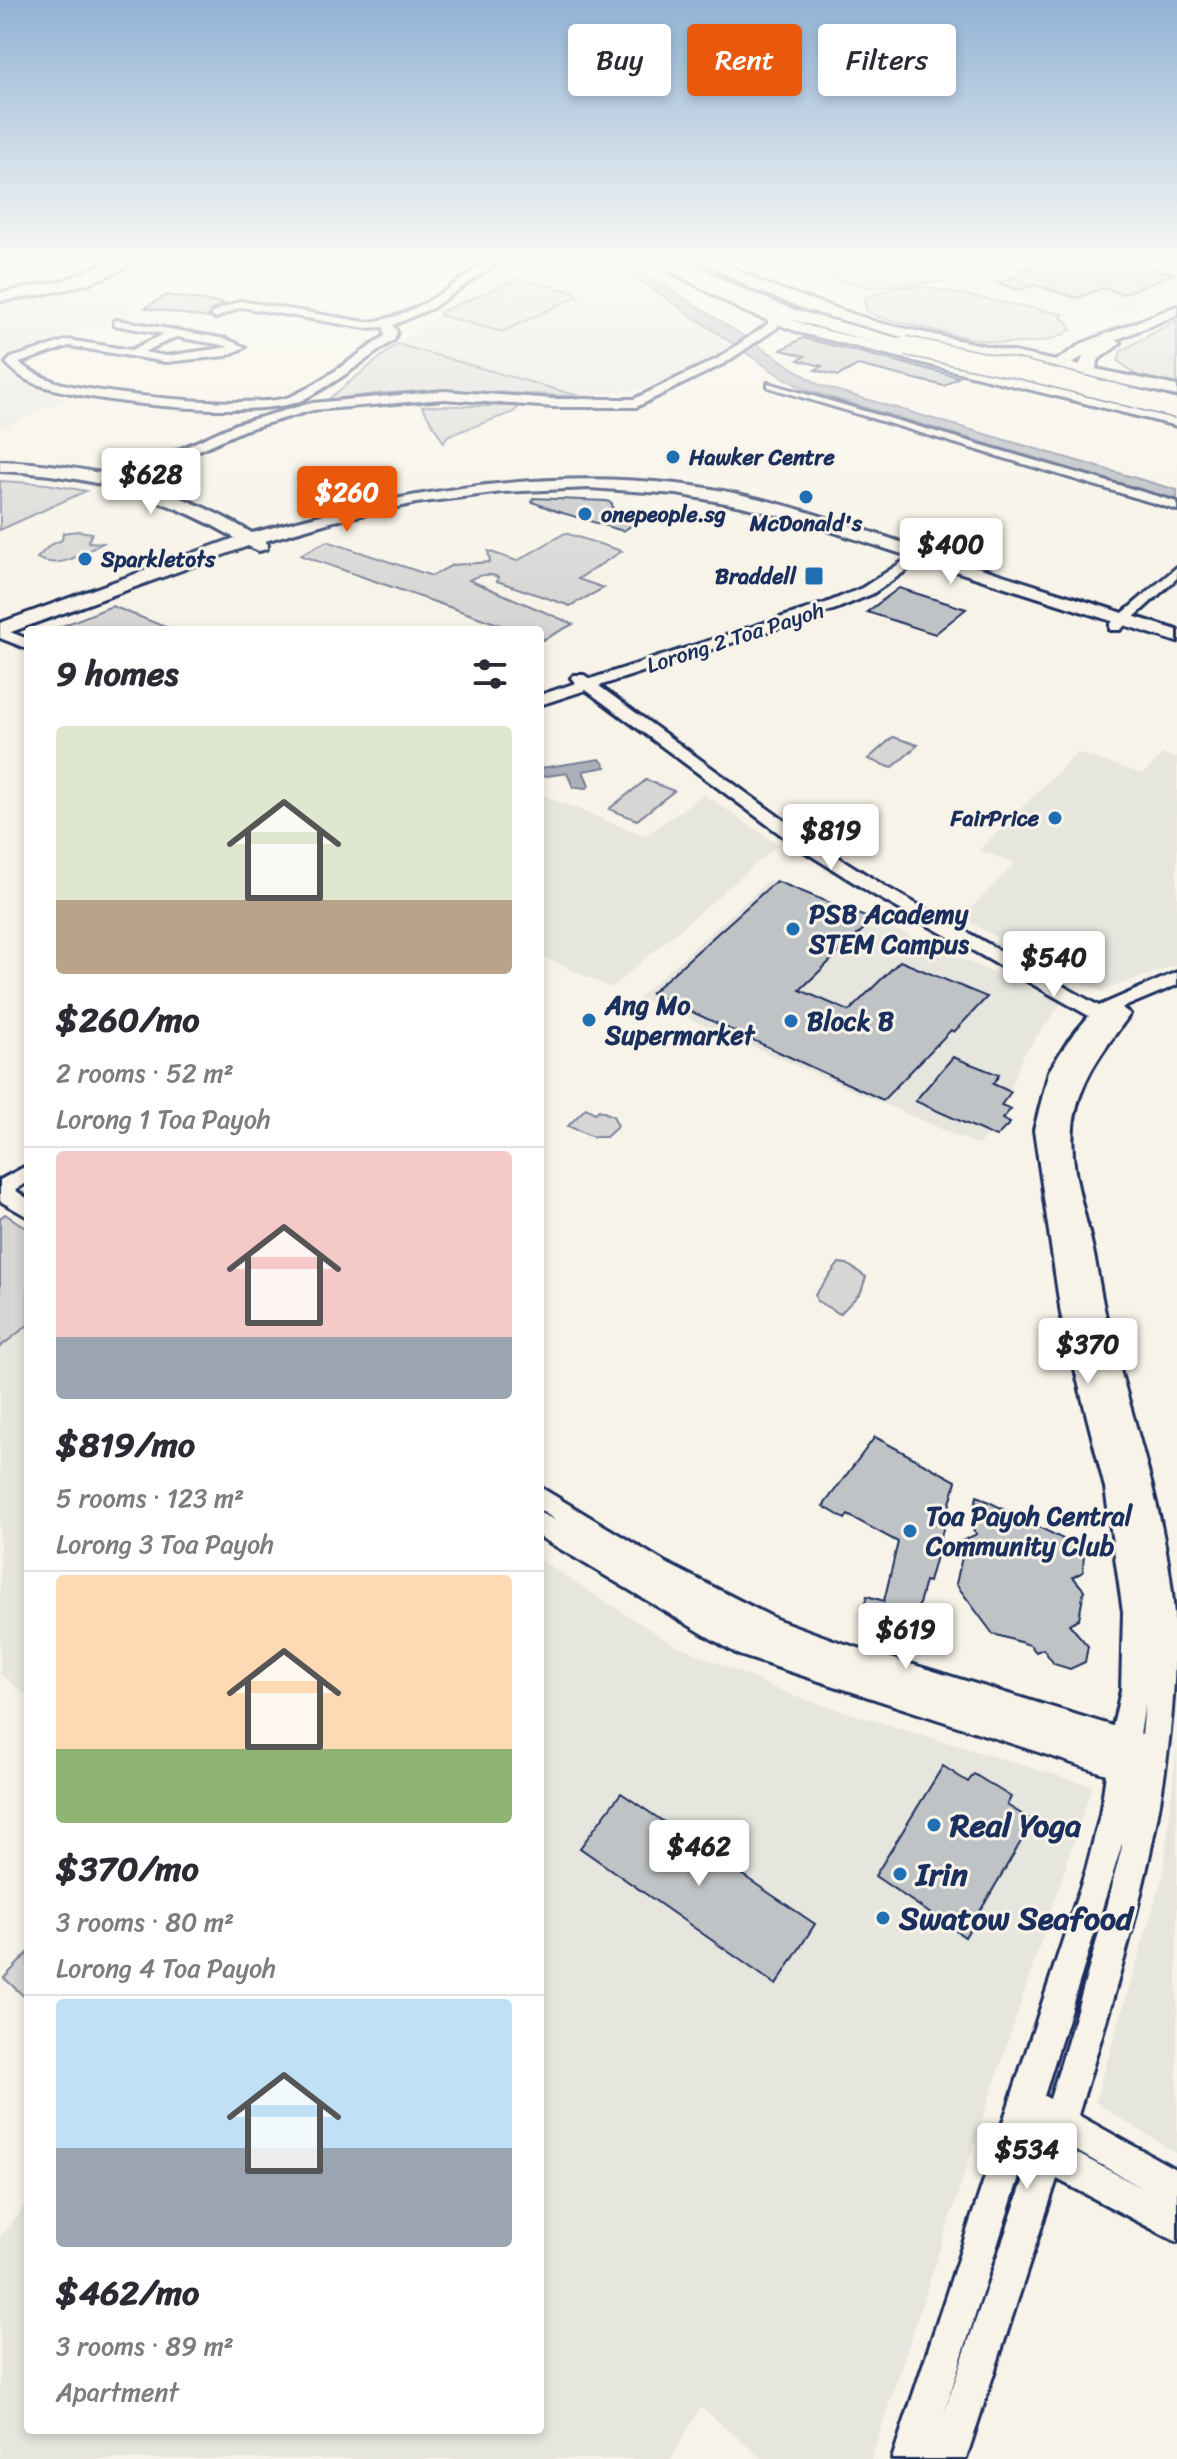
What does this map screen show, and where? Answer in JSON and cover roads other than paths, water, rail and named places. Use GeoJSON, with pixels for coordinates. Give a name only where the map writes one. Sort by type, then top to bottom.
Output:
{"type":"FeatureCollection","features":[{"type":"Feature","properties":{"kind":"highway"},"geometry":{"type":"LineString","coordinates":[[1039,373],[1174,398]]}},
{"type":"Feature","properties":{"kind":"highway"},"geometry":{"type":"LineString","coordinates":[[1087,373],[1092,380],[1130,399],[1174,398]]}},
{"type":"Feature","properties":{"kind":"main road"},"geometry":{"type":"LineString","coordinates":[[983,373],[1177,419]]}},
{"type":"Feature","properties":{"kind":"main road"},"geometry":{"type":"LineString","coordinates":[[990,375],[1033,377],[1045,373]]}},
{"type":"Feature","properties":{"kind":"main road"},"geometry":{"type":"LineString","coordinates":[[1092,373],[1174,398]]}},
{"type":"Feature","properties":{"kind":"main road"},"geometry":{"type":"LineString","coordinates":[[1124,373],[1174,398]]}},
{"type":"Feature","properties":{"kind":"main road"},"geometry":{"type":"LineString","coordinates":[[1033,377],[1047,385],[1130,399],[1177,419]]}},
{"type":"Feature","properties":{"kind":"main road"},"geometry":{"type":"LineString","coordinates":[[0,469],[52,468],[100,476],[136,488],[249,544]]}},
{"type":"Feature","properties":{"kind":"main road"},"geometry":{"type":"LineString","coordinates":[[0,469],[91,481],[216,525],[277,531]]}},
{"type":"Feature","properties":{"kind":"main road"},"geometry":{"type":"LineString","coordinates":[[37,626],[277,531],[442,492],[543,482],[678,489],[753,502],[1126,625],[1177,647]]}},
{"type":"Feature","properties":{"kind":"main road"},"geometry":{"type":"LineString","coordinates":[[35,626],[198,555],[367,514],[455,497],[540,488],[625,487]]}},
{"type":"Feature","properties":{"kind":"main road"},"geometry":{"type":"LineString","coordinates":[[198,555],[211,542],[216,525]]}},
{"type":"Feature","properties":{"kind":"main road"},"geometry":{"type":"LineString","coordinates":[[1126,625],[1177,636]]}},
{"type":"Feature","properties":{"kind":"street"},"geometry":{"type":"LineString","coordinates":[[23,373],[79,393],[275,404],[297,398],[336,373]]}},
{"type":"Feature","properties":{"kind":"street"},"geometry":{"type":"LineString","coordinates":[[100,476],[140,472],[254,423],[314,410],[434,399],[637,406],[705,373]]}},
{"type":"Feature","properties":{"kind":"street"},"geometry":{"type":"LineString","coordinates":[[772,385],[1177,506]]}},
{"type":"Feature","properties":{"kind":"street"},"geometry":{"type":"LineString","coordinates":[[136,488],[134,482],[144,473],[254,423]]}},
{"type":"Feature","properties":{"kind":"street","name":"Lorong 2 Toa Payoh"},"geometry":{"type":"LineString","coordinates":[[544,690],[590,680],[831,606],[867,591],[911,556]]}},
{"type":"Feature","properties":{"kind":"street"},"geometry":{"type":"LineString","coordinates":[[1126,625],[1177,571]]}},
{"type":"Feature","properties":{"kind":"street"},"geometry":{"type":"LineString","coordinates":[[1126,625],[1177,587]]}},
{"type":"Feature","properties":{"kind":"street"},"geometry":{"type":"LineString","coordinates":[[590,680],[754,809],[1111,1014]]}},
{"type":"Feature","properties":{"kind":"street","name":"Lorong 2 Toa Payoh"},"geometry":{"type":"LineString","coordinates":[[544,698],[590,680]]}},
{"type":"Feature","properties":{"kind":"street"},"geometry":{"type":"LineString","coordinates":[[911,2459],[1101,1870],[1115,1815],[1135,1690],[1134,1588],[1118,1488],[1073,1314],[1044,1130],[1059,1071],[1075,1045],[1111,1014],[1177,978]]}},
{"type":"Feature","properties":{"kind":"street"},"geometry":{"type":"LineString","coordinates":[[947,2459],[1059,2121],[1113,1939],[1148,1805],[1164,1665],[1158,1574],[1138,1474],[1095,1322],[1083,1250],[1068,1199],[1063,1123],[1073,1087],[1111,1014],[1177,991]]}},
{"type":"Feature","properties":{"kind":"street"},"geometry":{"type":"LineString","coordinates":[[544,1500],[657,1571],[766,1627],[1154,1764]]}},
{"type":"Feature","properties":{"kind":"street"},"geometry":{"type":"LineString","coordinates":[[544,1526],[749,1646],[1123,1754]]}},
{"type":"Feature","properties":{"kind":"street"},"geometry":{"type":"LineString","coordinates":[[1020,2121],[1059,2121],[1177,2189]]}},
{"type":"Feature","properties":{"kind":"street"},"geometry":{"type":"LineString","coordinates":[[1020,2121],[1048,2156],[1177,2225]]}},
{"type":"Feature","properties":{"kind":"place","name":"Hawker Centre"},"geometry":{"type":"Point","coordinates":[673,457]}},
{"type":"Feature","properties":{"kind":"place","name":"McDonald's"},"geometry":{"type":"Point","coordinates":[806,497]}},
{"type":"Feature","properties":{"kind":"place","name":"onepeople.sg"},"geometry":{"type":"Point","coordinates":[585,514]}},
{"type":"Feature","properties":{"kind":"place","name":"Sparkletots"},"geometry":{"type":"Point","coordinates":[85,559]}},
{"type":"Feature","properties":{"kind":"place","name":"Braddell"},"geometry":{"type":"Point","coordinates":[814,576]}},
{"type":"Feature","properties":{"kind":"place","name":"FairPrice"},"geometry":{"type":"Point","coordinates":[1055,818]}},
{"type":"Feature","properties":{"kind":"place","name":"PSB Academy STEM Campus"},"geometry":{"type":"Point","coordinates":[793,929]}},
{"type":"Feature","properties":{"kind":"place","name":"Ang Mo Supermarket"},"geometry":{"type":"Point","coordinates":[589,1020]}},
{"type":"Feature","properties":{"kind":"place","name":"Block B"},"geometry":{"type":"Point","coordinates":[791,1021]}},
{"type":"Feature","properties":{"kind":"place","name":"Toa Payoh Central Community Club"},"geometry":{"type":"Point","coordinates":[910,1531]}},
{"type":"Feature","properties":{"kind":"place","name":"Real Yoga"},"geometry":{"type":"Point","coordinates":[934,1825]}},
{"type":"Feature","properties":{"kind":"place","name":"Irin"},"geometry":{"type":"Point","coordinates":[900,1874]}},
{"type":"Feature","properties":{"kind":"place","name":"Swatow Seafood"},"geometry":{"type":"Point","coordinates":[883,1918]}}]}
